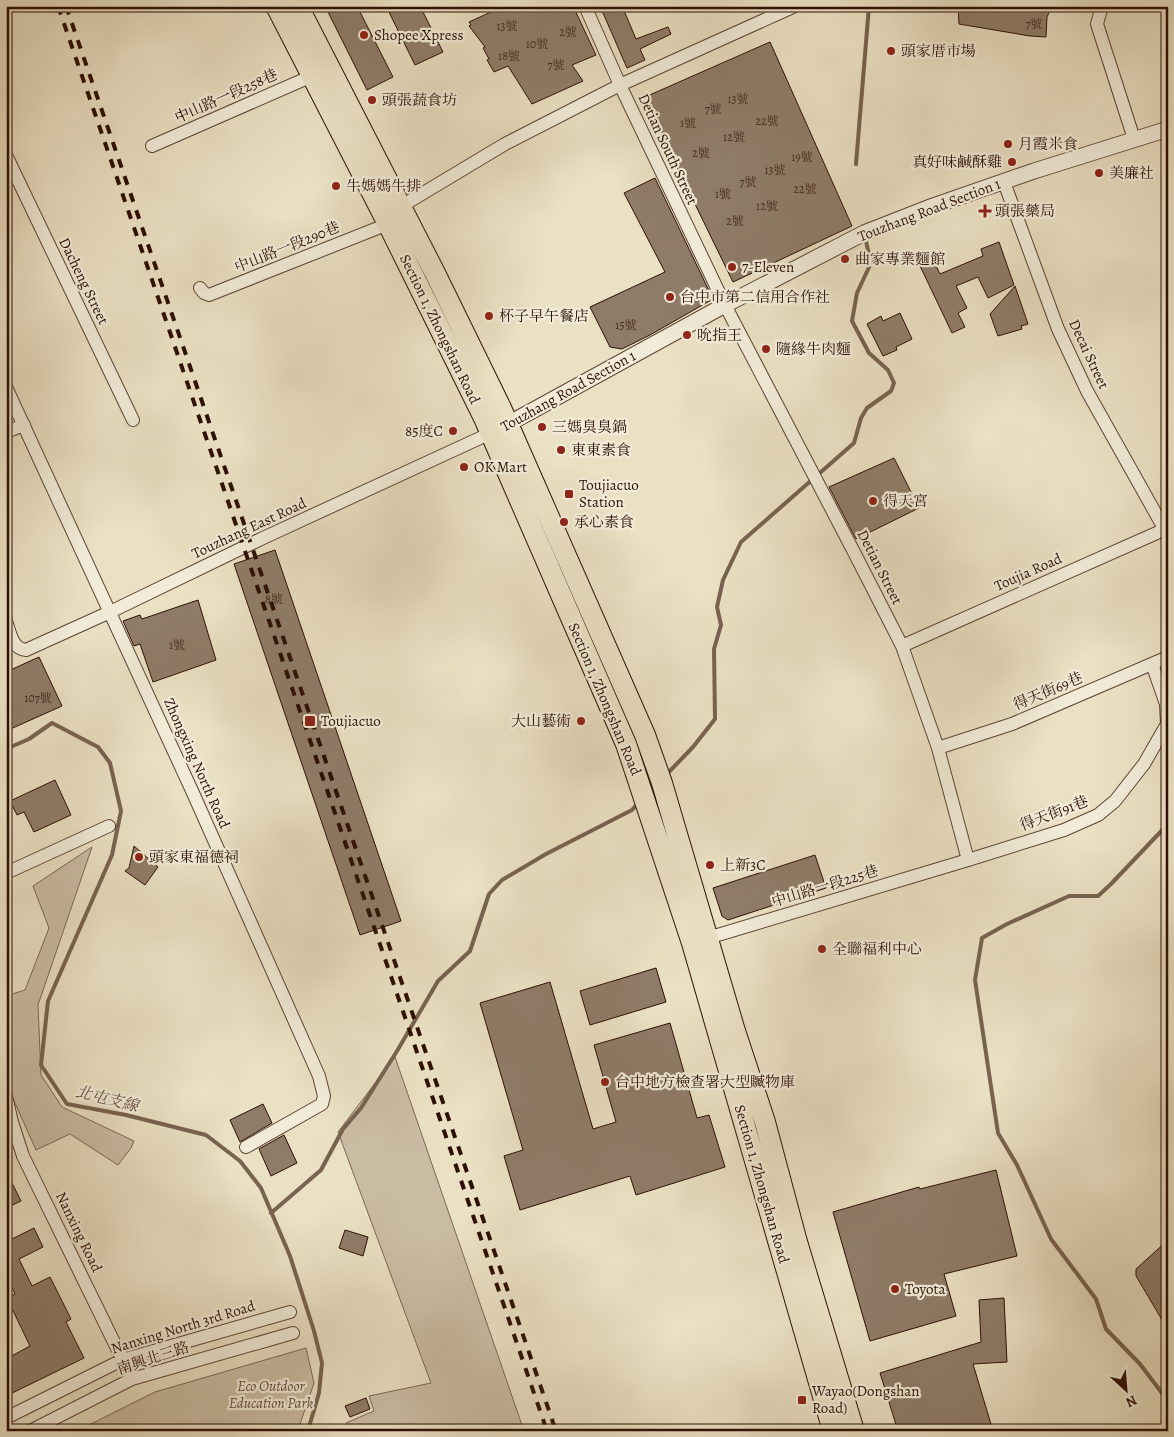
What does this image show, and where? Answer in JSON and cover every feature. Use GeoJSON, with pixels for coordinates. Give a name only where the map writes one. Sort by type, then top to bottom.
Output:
{"type":"FeatureCollection","features":[{"type":"Feature","properties":{"kind":"main road","name":"Section 1, Zhongshan Road"},"geometry":{"type":"LineString","coordinates":[[276,6],[388,224],[500,429],[593,620],[645,735],[662,783],[700,940],[833,1431]]}},
{"type":"Feature","properties":{"kind":"main road","name":"Section 1, Zhongshan Road"},"geometry":{"type":"LineString","coordinates":[[298,6],[460,322],[500,429]]}},
{"type":"Feature","properties":{"kind":"main road","name":"Section 1, Zhongshan Road"},"geometry":{"type":"LineString","coordinates":[[700,940],[735,1031],[765,1122],[798,1242],[854,1431]]}},
{"type":"Feature","properties":{"kind":"street","name":"Detian South Street"},"geometry":{"type":"LineString","coordinates":[[585,6],[620,85],[725,305]]}},
{"type":"Feature","properties":{"kind":"street"},"geometry":{"type":"LineString","coordinates":[[400,207],[505,144],[620,85],[781,10],[795,6]]}},
{"type":"Feature","properties":{"kind":"street"},"geometry":{"type":"LineString","coordinates":[[1102,6],[1098,24],[1134,140]]}},
{"type":"Feature","properties":{"kind":"street","name":"中山路一段258巷"},"geometry":{"type":"LineString","coordinates":[[152,146],[312,76]]}},
{"type":"Feature","properties":{"kind":"street","name":"Touzhang Road Section 1"},"geometry":{"type":"LineString","coordinates":[[500,429],[725,305],[864,233],[933,206],[1034,171],[1168,129]]}},
{"type":"Feature","properties":{"kind":"street","name":"Dacheng Street"},"geometry":{"type":"LineString","coordinates":[[6,155],[133,420]]}},
{"type":"Feature","properties":{"kind":"street","name":"Decai Street"},"geometry":{"type":"LineString","coordinates":[[1004,182],[1058,329],[1086,390],[1166,529]]}},
{"type":"Feature","properties":{"kind":"street","name":"中山路一段290巷"},"geometry":{"type":"LineString","coordinates":[[200,288],[209,295],[388,224]]}},
{"type":"Feature","properties":{"kind":"street","name":"Detian Street"},"geometry":{"type":"LineString","coordinates":[[725,305],[902,646],[938,748],[968,860]]}},
{"type":"Feature","properties":{"kind":"street","name":"Zhongxing North Road"},"geometry":{"type":"LineString","coordinates":[[6,387],[238,892],[319,1076],[324,1096],[322,1104],[246,1147]]}},
{"type":"Feature","properties":{"kind":"street"},"geometry":{"type":"LineString","coordinates":[[6,432],[24,425]]}},
{"type":"Feature","properties":{"kind":"street","name":"Touzhang East Road"},"geometry":{"type":"LineString","coordinates":[[6,621],[16,647],[20,650],[26,650],[500,429]]}},
{"type":"Feature","properties":{"kind":"street","name":"Toujia Road"},"geometry":{"type":"LineString","coordinates":[[902,646],[1166,529]]}},
{"type":"Feature","properties":{"kind":"street","name":"得天街69巷"},"geometry":{"type":"LineString","coordinates":[[938,748],[1012,724],[1168,657]]}},
{"type":"Feature","properties":{"kind":"street","name":"得天街91巷"},"geometry":{"type":"LineString","coordinates":[[968,860],[1064,830],[1098,815],[1115,801],[1144,764],[1167,724],[1166,704],[1152,664]]}},
{"type":"Feature","properties":{"kind":"street"},"geometry":{"type":"LineString","coordinates":[[6,873],[109,826]]}},
{"type":"Feature","properties":{"kind":"street","name":"中山路一段225巷"},"geometry":{"type":"LineString","coordinates":[[700,940],[968,860]]}},
{"type":"Feature","properties":{"kind":"street","name":"Nanxing Road"},"geometry":{"type":"LineString","coordinates":[[6,1096],[23,1156],[132,1379]]}},
{"type":"Feature","properties":{"kind":"street","name":"Nanxing North 3rd Road"},"geometry":{"type":"LineString","coordinates":[[6,1418],[122,1360],[290,1312]]}},
{"type":"Feature","properties":{"kind":"street","name":"南興北三路"},"geometry":{"type":"LineString","coordinates":[[30,1431],[132,1379],[293,1333]]}},
{"type":"Feature","properties":{"kind":"green space"},"geometry":{"type":"Polygon","coordinates":[[[92,847],[38,1005],[41,1075],[62,1107],[134,1141],[118,1165],[70,1134],[36,1150],[6,1083],[6,996],[25,990],[49,928],[33,886],[92,847]]]}},
{"type":"Feature","properties":{"kind":"green space"},"geometry":{"type":"Polygon","coordinates":[[[395,1057],[524,1431],[350,1431],[346,1423],[374,1411],[369,1396],[431,1383],[338,1132],[395,1057]]]}},
{"type":"Feature","properties":{"kind":"green space","name":"Eco Outdoor Education Park"},"geometry":{"type":"Polygon","coordinates":[[[306,1348],[314,1383],[300,1424],[294,1431],[77,1431],[155,1392],[306,1348]]]}},
{"type":"Feature","properties":{"kind":"building"},"geometry":{"type":"Polygon","coordinates":[[[325,6],[357,6],[393,77],[367,90],[325,6]]]}},
{"type":"Feature","properties":{"kind":"building"},"geometry":{"type":"Polygon","coordinates":[[[386,6],[420,6],[443,52],[415,65],[386,6]]]}},
{"type":"Feature","properties":{"kind":"building"},"geometry":{"type":"Polygon","coordinates":[[[504,6],[573,6],[596,55],[572,65],[583,81],[532,104],[508,66],[494,72],[487,60],[489,59],[483,48],[485,47],[469,26],[471,25],[469,22],[504,6]]]}},
{"type":"Feature","properties":{"kind":"building"},"geometry":{"type":"Polygon","coordinates":[[[600,6],[622,6],[636,39],[668,27],[671,34],[640,49],[645,60],[627,68],[600,6]]]}},
{"type":"Feature","properties":{"kind":"building"},"geometry":{"type":"Polygon","coordinates":[[[958,6],[1005,6],[1028,10],[1030,6],[1052,6],[1047,17],[1046,37],[959,24],[958,6]]]}},
{"type":"Feature","properties":{"kind":"building"},"geometry":{"type":"Polygon","coordinates":[[[770,42],[852,226],[733,282],[645,97],[770,42]]]}},
{"type":"Feature","properties":{"kind":"building"},"geometry":{"type":"Polygon","coordinates":[[[655,178],[713,299],[622,349],[610,347],[590,307],[665,272],[624,193],[655,178]]]}},
{"type":"Feature","properties":{"kind":"building"},"geometry":{"type":"Polygon","coordinates":[[[999,242],[1014,285],[988,298],[978,277],[956,286],[967,308],[958,313],[965,327],[952,333],[920,266],[933,259],[940,274],[983,256],[981,249],[999,242]]]}},
{"type":"Feature","properties":{"kind":"building"},"geometry":{"type":"Polygon","coordinates":[[[1015,286],[1028,324],[1021,326],[1022,329],[998,336],[990,314],[1015,286]]]}},
{"type":"Feature","properties":{"kind":"building"},"geometry":{"type":"Polygon","coordinates":[[[900,313],[912,339],[896,347],[897,350],[883,356],[867,324],[881,316],[883,321],[900,313]]]}},
{"type":"Feature","properties":{"kind":"building","name":"得天宮"},"geometry":{"type":"Polygon","coordinates":[[[894,458],[919,508],[856,539],[829,487],[894,458]]]}},
{"type":"Feature","properties":{"kind":"building"},"geometry":{"type":"Polygon","coordinates":[[[275,550],[401,921],[360,935],[234,564],[275,550]]]}},
{"type":"Feature","properties":{"kind":"building"},"geometry":{"type":"Polygon","coordinates":[[[198,600],[216,660],[153,682],[140,644],[134,646],[123,621],[140,615],[142,619],[198,600]]]}},
{"type":"Feature","properties":{"kind":"building"},"geometry":{"type":"Polygon","coordinates":[[[39,657],[62,706],[6,731],[6,672],[39,657]]]}},
{"type":"Feature","properties":{"kind":"building"},"geometry":{"type":"Polygon","coordinates":[[[55,780],[71,815],[34,832],[24,812],[17,815],[10,801],[55,780]]]}},
{"type":"Feature","properties":{"kind":"building","name":"頭家東福德祠"},"geometry":{"type":"Polygon","coordinates":[[[134,846],[158,867],[145,885],[125,871],[129,868],[134,846]]]}},
{"type":"Feature","properties":{"kind":"building"},"geometry":{"type":"Polygon","coordinates":[[[815,855],[826,888],[728,920],[722,916],[713,888],[815,855]]]}},
{"type":"Feature","properties":{"kind":"building"},"geometry":{"type":"Polygon","coordinates":[[[656,968],[666,1002],[590,1025],[580,991],[656,968]]]}},
{"type":"Feature","properties":{"kind":"building"},"geometry":{"type":"Polygon","coordinates":[[[550,982],[593,1129],[616,1122],[594,1045],[670,1023],[697,1118],[709,1115],[725,1167],[636,1195],[630,1176],[520,1210],[504,1156],[523,1150],[480,1003],[550,982]]]}},
{"type":"Feature","properties":{"kind":"building"},"geometry":{"type":"Polygon","coordinates":[[[263,1104],[272,1123],[240,1142],[230,1120],[263,1104]]]}},
{"type":"Feature","properties":{"kind":"building"},"geometry":{"type":"Polygon","coordinates":[[[284,1135],[297,1163],[271,1176],[259,1149],[284,1135]]]}},
{"type":"Feature","properties":{"kind":"building"},"geometry":{"type":"Polygon","coordinates":[[[996,1170],[1017,1256],[944,1274],[956,1316],[870,1341],[833,1212],[919,1187],[920,1189],[996,1170]]]}},
{"type":"Feature","properties":{"kind":"building"},"geometry":{"type":"Polygon","coordinates":[[[6,1171],[21,1201],[6,1208],[6,1171]]]}},
{"type":"Feature","properties":{"kind":"building"},"geometry":{"type":"Polygon","coordinates":[[[34,1228],[43,1247],[19,1259],[32,1286],[50,1277],[71,1319],[66,1322],[84,1358],[6,1396],[6,1359],[30,1346],[7,1298],[15,1294],[6,1275],[6,1242],[34,1228]]]}},
{"type":"Feature","properties":{"kind":"building"},"geometry":{"type":"Polygon","coordinates":[[[345,1230],[368,1237],[363,1256],[339,1248],[345,1230]]]}},
{"type":"Feature","properties":{"kind":"building"},"geometry":{"type":"Polygon","coordinates":[[[1168,1240],[1168,1330],[1136,1276],[1136,1269],[1168,1240]]]}},
{"type":"Feature","properties":{"kind":"building"},"geometry":{"type":"Polygon","coordinates":[[[1004,1298],[1007,1362],[973,1364],[993,1431],[898,1431],[880,1373],[981,1342],[979,1300],[1004,1298]]]}},
{"type":"Feature","properties":{"kind":"building"},"geometry":{"type":"Polygon","coordinates":[[[366,1398],[370,1409],[350,1417],[345,1406],[366,1398]]]}},
{"type":"Feature","properties":{"kind":"waterway"},"geometry":{"type":"LineString","coordinates":[[856,164],[869,6]]}},
{"type":"Feature","properties":{"kind":"waterway"},"geometry":{"type":"LineString","coordinates":[[666,775],[693,747],[715,719],[714,649],[721,625],[717,607],[723,580],[741,542],[854,443],[861,418],[867,408],[891,391],[894,383],[888,370],[869,353],[852,321],[857,293],[871,263],[865,237]]}},
{"type":"Feature","properties":{"kind":"waterway","name":"北屯支線"},"geometry":{"type":"LineString","coordinates":[[6,749],[29,739],[52,723],[98,747],[110,763],[121,811],[112,855],[48,1001],[41,1065],[67,1104],[126,1115],[206,1135],[240,1161],[261,1188],[290,1256],[314,1331],[322,1363],[319,1393],[309,1427],[306,1431]]}},
{"type":"Feature","properties":{"kind":"waterway"},"geometry":{"type":"LineString","coordinates":[[271,1213],[321,1170],[343,1129],[361,1108],[438,981],[470,951],[489,894],[502,880],[546,854],[632,810],[638,803]]}},
{"type":"Feature","properties":{"kind":"waterway"},"geometry":{"type":"LineString","coordinates":[[1168,824],[1098,896],[1069,896],[1007,924],[982,938],[975,980],[998,1133],[1017,1165],[1051,1239],[1096,1299],[1106,1329],[1140,1364],[1168,1401]]}},
{"type":"Feature","properties":{"kind":"railway"},"geometry":{"type":"LineString","coordinates":[[58,6],[547,1431]]}},
{"type":"Feature","properties":{"kind":"railway"},"geometry":{"type":"LineString","coordinates":[[66,6],[556,1431]]}},
{"type":"Feature","properties":{"kind":"place","name":"Shopee Xpress"},"geometry":{"type":"Point","coordinates":[364,35]}},
{"type":"Feature","properties":{"kind":"place","name":"頭家厝市場"},"geometry":{"type":"Point","coordinates":[891,51]}},
{"type":"Feature","properties":{"kind":"place","name":"頭張蔬食坊"},"geometry":{"type":"Point","coordinates":[372,100]}},
{"type":"Feature","properties":{"kind":"place","name":"月霞米食"},"geometry":{"type":"Point","coordinates":[1008,144]}},
{"type":"Feature","properties":{"kind":"place","name":"真好味鹹酥雞"},"geometry":{"type":"Point","coordinates":[1012,162]}},
{"type":"Feature","properties":{"kind":"place","name":"美廉社"},"geometry":{"type":"Point","coordinates":[1099,173]}},
{"type":"Feature","properties":{"kind":"place","name":"牛媽媽牛排"},"geometry":{"type":"Point","coordinates":[336,186]}},
{"type":"Feature","properties":{"kind":"place","name":"頭張藥局"},"geometry":{"type":"Point","coordinates":[985,211]}},
{"type":"Feature","properties":{"kind":"place","name":"曲家專業麵館"},"geometry":{"type":"Point","coordinates":[845,259]}},
{"type":"Feature","properties":{"kind":"place","name":"7-Eleven"},"geometry":{"type":"Point","coordinates":[732,267]}},
{"type":"Feature","properties":{"kind":"place","name":"台中市第二信用合作社"},"geometry":{"type":"Point","coordinates":[670,297]}},
{"type":"Feature","properties":{"kind":"place","name":"杯子早午餐店"},"geometry":{"type":"Point","coordinates":[489,316]}},
{"type":"Feature","properties":{"kind":"place","name":"吮指王"},"geometry":{"type":"Point","coordinates":[687,335]}},
{"type":"Feature","properties":{"kind":"place","name":"隨緣牛肉麵"},"geometry":{"type":"Point","coordinates":[766,349]}},
{"type":"Feature","properties":{"kind":"place","name":"三媽臭臭鍋"},"geometry":{"type":"Point","coordinates":[542,427]}},
{"type":"Feature","properties":{"kind":"place","name":"85度C"},"geometry":{"type":"Point","coordinates":[453,431]}},
{"type":"Feature","properties":{"kind":"place","name":"東東素食"},"geometry":{"type":"Point","coordinates":[561,450]}},
{"type":"Feature","properties":{"kind":"place","name":"OK Mart"},"geometry":{"type":"Point","coordinates":[464,467]}},
{"type":"Feature","properties":{"kind":"place","name":"Toujiacuo Station"},"geometry":{"type":"Point","coordinates":[569,494]}},
{"type":"Feature","properties":{"kind":"place","name":"得天宮"},"geometry":{"type":"Point","coordinates":[873,501]}},
{"type":"Feature","properties":{"kind":"place","name":"承心素食"},"geometry":{"type":"Point","coordinates":[564,522]}},
{"type":"Feature","properties":{"kind":"place","name":"Toujiacuo"},"geometry":{"type":"Point","coordinates":[310,721]}},
{"type":"Feature","properties":{"kind":"place","name":"大山藝術"},"geometry":{"type":"Point","coordinates":[581,721]}},
{"type":"Feature","properties":{"kind":"place","name":"頭家東福德祠"},"geometry":{"type":"Point","coordinates":[139,857]}},
{"type":"Feature","properties":{"kind":"place","name":"上新3C"},"geometry":{"type":"Point","coordinates":[710,865]}},
{"type":"Feature","properties":{"kind":"place","name":"全聯福利中心"},"geometry":{"type":"Point","coordinates":[822,949]}},
{"type":"Feature","properties":{"kind":"place","name":"台中地方檢查署大型贓物庫"},"geometry":{"type":"Point","coordinates":[605,1082]}},
{"type":"Feature","properties":{"kind":"place","name":"Toyota"},"geometry":{"type":"Point","coordinates":[895,1289]}},
{"type":"Feature","properties":{"kind":"place","name":"Wayao(Dongshan Road)"},"geometry":{"type":"Point","coordinates":[802,1400]}}]}
